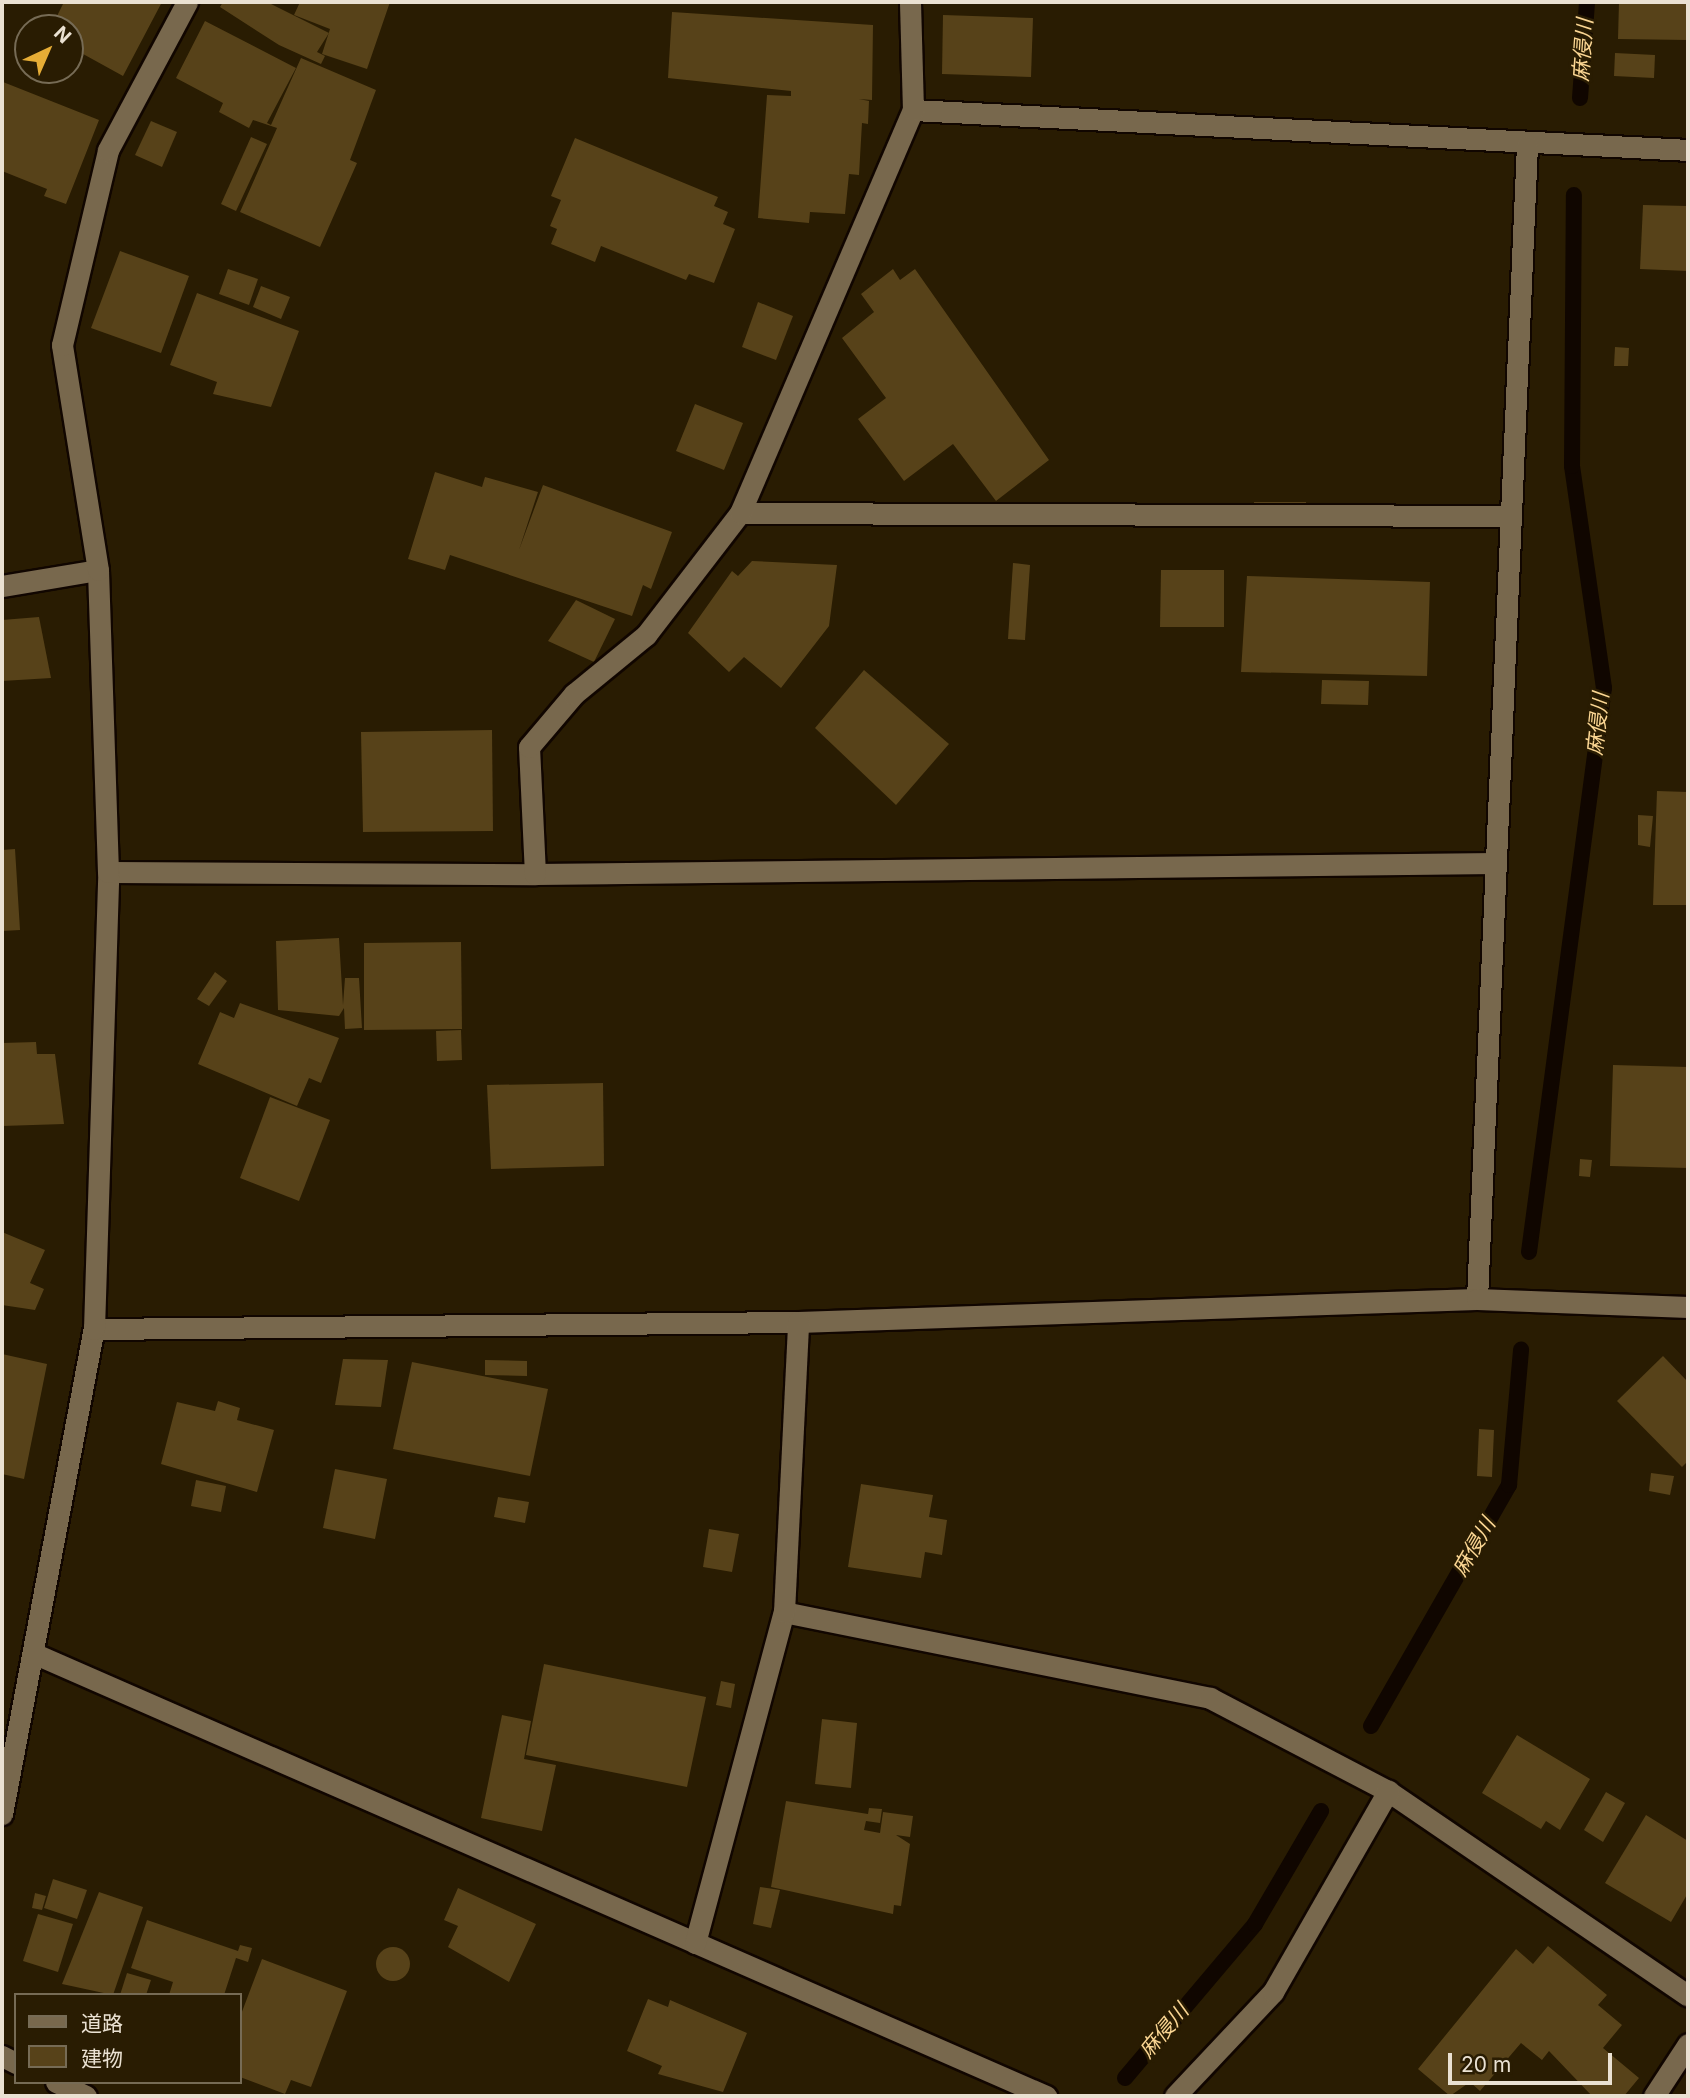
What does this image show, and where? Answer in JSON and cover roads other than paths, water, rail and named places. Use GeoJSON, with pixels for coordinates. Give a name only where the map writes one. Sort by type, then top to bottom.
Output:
{"type":"FeatureCollection","features":[{"type":"Feature","properties":{"kind":"street"},"geometry":{"type":"LineString","coordinates":[[2,1814],[5,1780],[33,1653],[94,1329],[107,872],[98,570],[62,345],[108,150],[187,2]]}},
{"type":"Feature","properties":{"kind":"street"},"geometry":{"type":"LineString","coordinates":[[535,874],[529,747],[574,694],[646,635],[740,513],[913,110],[910,2]]}},
{"type":"Feature","properties":{"kind":"street"},"geometry":{"type":"LineString","coordinates":[[913,110],[1527,146],[1688,150]]}},
{"type":"Feature","properties":{"kind":"street"},"geometry":{"type":"LineString","coordinates":[[1477,1299],[1527,146]]}},
{"type":"Feature","properties":{"kind":"street"},"geometry":{"type":"LineString","coordinates":[[740,513],[1511,516]]}},
{"type":"Feature","properties":{"kind":"street"},"geometry":{"type":"LineString","coordinates":[[2,586],[98,570]]}},
{"type":"Feature","properties":{"kind":"street"},"geometry":{"type":"LineString","coordinates":[[107,872],[535,874],[1496,863]]}},
{"type":"Feature","properties":{"kind":"street"},"geometry":{"type":"LineString","coordinates":[[94,1329],[798,1322],[1477,1299],[1688,1307]]}},
{"type":"Feature","properties":{"kind":"street"},"geometry":{"type":"LineString","coordinates":[[695,1943],[785,1612],[798,1322]]}},
{"type":"Feature","properties":{"kind":"street"},"geometry":{"type":"LineString","coordinates":[[785,1612],[1210,1698],[1388,1791],[1688,1996]]}},
{"type":"Feature","properties":{"kind":"street"},"geometry":{"type":"LineString","coordinates":[[33,1653],[1046,2096]]}},
{"type":"Feature","properties":{"kind":"street"},"geometry":{"type":"LineString","coordinates":[[1175,2096],[1273,1992],[1388,1791]]}},
{"type":"Feature","properties":{"kind":"street"},"geometry":{"type":"LineString","coordinates":[[1654,2096],[1688,2044]]}},
{"type":"Feature","properties":{"kind":"street"},"geometry":{"type":"LineString","coordinates":[[60,2084],[86,2096]]}},
{"type":"Feature","properties":{"kind":"waterway","name":"麻侵川"},"geometry":{"type":"LineString","coordinates":[[1580,98],[1587,2]]}},
{"type":"Feature","properties":{"kind":"waterway","name":"麻侵川"},"geometry":{"type":"LineString","coordinates":[[1529,1252],[1604,688],[1572,466],[1574,195]]}},
{"type":"Feature","properties":{"kind":"waterway","name":"麻侵川"},"geometry":{"type":"LineString","coordinates":[[1371,1726],[1509,1485],[1521,1350]]}},
{"type":"Feature","properties":{"kind":"waterway","name":"麻侵川"},"geometry":{"type":"LineString","coordinates":[[1125,2078],[1255,1924],[1321,1811]]}}]}
